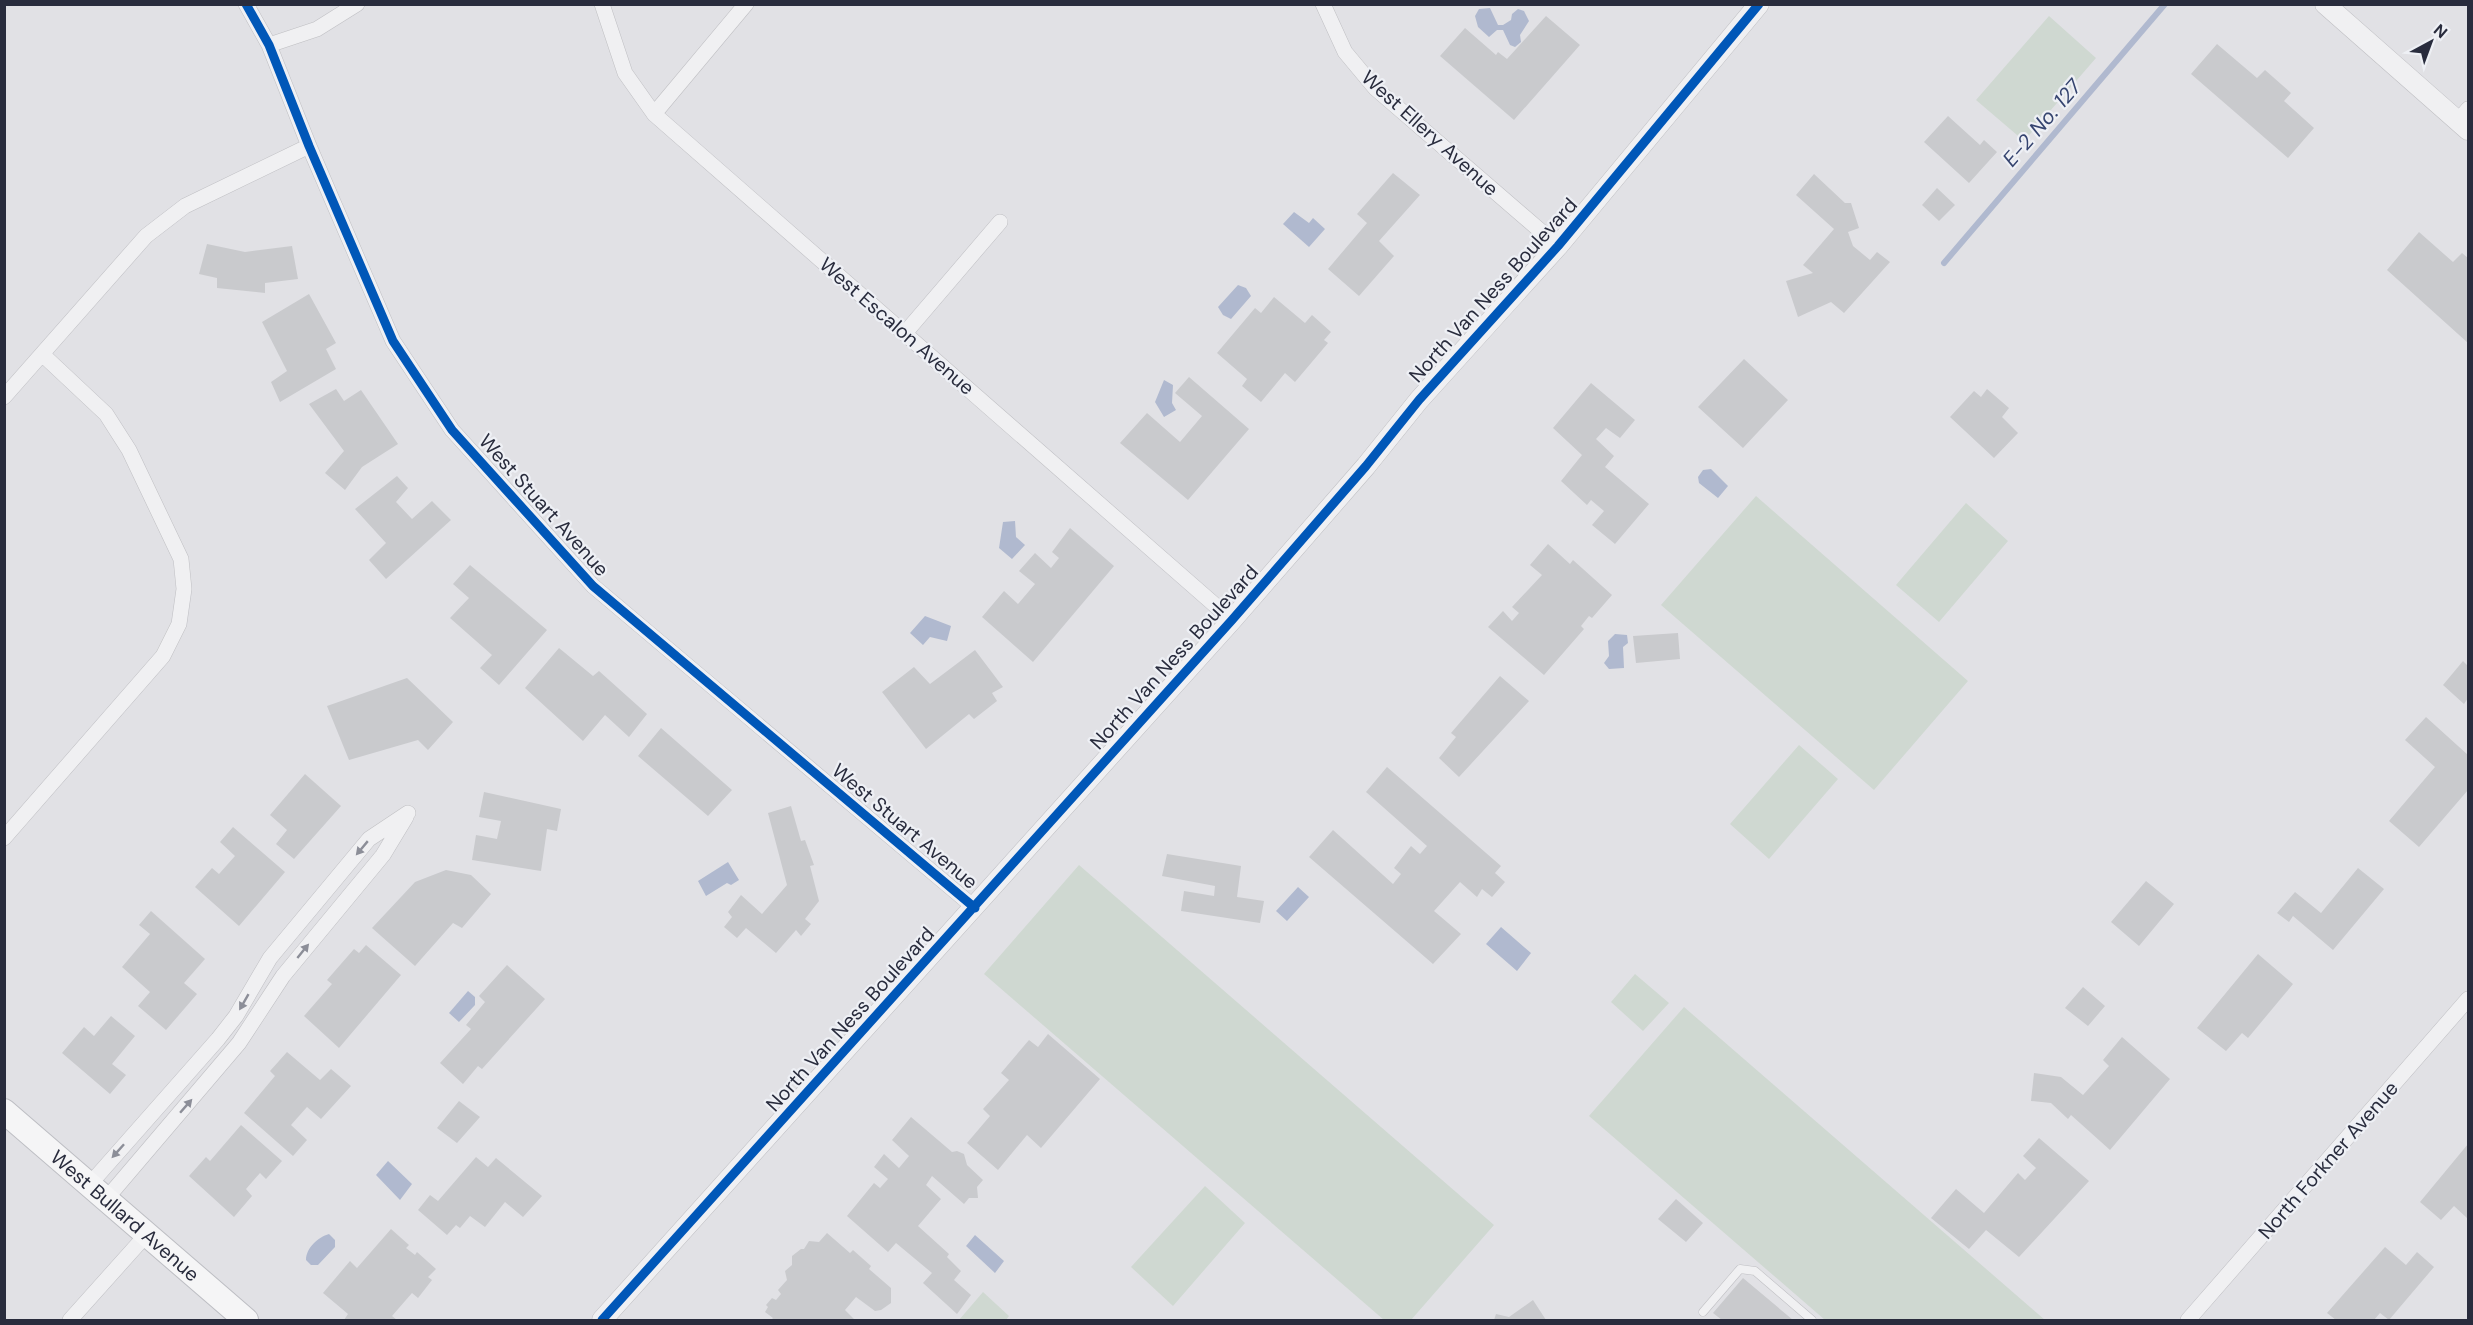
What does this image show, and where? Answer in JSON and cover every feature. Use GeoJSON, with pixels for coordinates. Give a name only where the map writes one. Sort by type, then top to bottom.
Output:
{"type":"FeatureCollection","features":[{"type":"Feature","properties":{"kind":"main road","name":"West Bullard Avenue"},"geometry":{"type":"LineString","coordinates":[[4,1111],[246,1320]]}},
{"type":"Feature","properties":{"kind":"street","name":"West Stuart Avenue"},"geometry":{"type":"LineString","coordinates":[[246,4],[269,45],[309,146],[393,340],[452,430],[593,586],[975,908]]}},
{"type":"Feature","properties":{"kind":"street"},"geometry":{"type":"LineString","coordinates":[[269,45],[317,29],[357,4]]}},
{"type":"Feature","properties":{"kind":"street","name":"West Escalon Avenue"},"geometry":{"type":"LineString","coordinates":[[602,4],[625,73],[654,114],[1232,620]]}},
{"type":"Feature","properties":{"kind":"street"},"geometry":{"type":"LineString","coordinates":[[654,114],[746,4]]}},
{"type":"Feature","properties":{"kind":"street","name":"West Ellery Avenue"},"geometry":{"type":"LineString","coordinates":[[1323,4],[1345,52],[1376,88],[1558,246]]}},
{"type":"Feature","properties":{"kind":"street","name":"North Van Ness Boulevard"},"geometry":{"type":"LineString","coordinates":[[602,1320],[1232,620],[1366,466],[1419,400],[1558,246],[1759,4]]}},
{"type":"Feature","properties":{"kind":"street"},"geometry":{"type":"LineString","coordinates":[[2325,4],[2465,120]]}},
{"type":"Feature","properties":{"kind":"street"},"geometry":{"type":"LineString","coordinates":[[4,397],[146,236],[185,206],[309,146]]}},
{"type":"Feature","properties":{"kind":"street"},"geometry":{"type":"LineString","coordinates":[[905,333],[1000,222]]}},
{"type":"Feature","properties":{"kind":"street"},"geometry":{"type":"LineString","coordinates":[[4,838],[163,656],[179,624],[184,589],[181,559],[129,450],[106,414],[42,354]]}},
{"type":"Feature","properties":{"kind":"street"},"geometry":{"type":"LineString","coordinates":[[408,813],[382,855],[283,976],[239,1043],[213,1074],[98,1191],[236,1016],[266,963],[334,880],[369,839],[408,813]]}},
{"type":"Feature","properties":{"kind":"street"},"geometry":{"type":"LineString","coordinates":[[334,880],[351,893]]}},
{"type":"Feature","properties":{"kind":"street"},"geometry":{"type":"LineString","coordinates":[[266,963],[283,976]]}},
{"type":"Feature","properties":{"kind":"street","name":"North Forkner Avenue"},"geometry":{"type":"LineString","coordinates":[[2188,1320],[2469,999]]}},
{"type":"Feature","properties":{"kind":"street"},"geometry":{"type":"LineString","coordinates":[[200,1060],[213,1074]]}},
{"type":"Feature","properties":{"kind":"street"},"geometry":{"type":"LineString","coordinates":[[70,1320],[147,1234]]}},
{"type":"Feature","properties":{"kind":"lane"},"geometry":{"type":"LineString","coordinates":[[1702,1312],[1740,1269],[1755,1271],[1812,1320]]}},
{"type":"Feature","properties":{"kind":"shaded area"},"geometry":{"type":"Polygon","coordinates":[[[2049,16],[2096,58],[2024,141],[1976,100],[2049,16]]]}},
{"type":"Feature","properties":{"kind":"shaded area"},"geometry":{"type":"Polygon","coordinates":[[[1756,496],[1968,681],[1874,790],[1661,605],[1756,496]]]}},
{"type":"Feature","properties":{"kind":"shaded area"},"geometry":{"type":"Polygon","coordinates":[[[1966,503],[2008,541],[1939,622],[1896,585],[1966,503]]]}},
{"type":"Feature","properties":{"kind":"shaded area"},"geometry":{"type":"Polygon","coordinates":[[[1799,745],[1838,779],[1769,859],[1730,824],[1799,745]]]}},
{"type":"Feature","properties":{"kind":"shaded area"},"geometry":{"type":"Polygon","coordinates":[[[1079,865],[1494,1225],[1411,1320],[1384,1320],[984,974],[1079,865]]]}},
{"type":"Feature","properties":{"kind":"shaded area"},"geometry":{"type":"Polygon","coordinates":[[[1635,974],[1669,1003],[1643,1031],[1611,1002],[1635,974]]]}},
{"type":"Feature","properties":{"kind":"shaded area"},"geometry":{"type":"Polygon","coordinates":[[[1684,1007],[2045,1320],[1825,1320],[1589,1116],[1684,1007]]]}},
{"type":"Feature","properties":{"kind":"shaded area"},"geometry":{"type":"Polygon","coordinates":[[[1205,1186],[1245,1223],[1173,1306],[1131,1267],[1205,1186]]]}},
{"type":"Feature","properties":{"kind":"shaded area"},"geometry":{"type":"Polygon","coordinates":[[[983,1292],[1009,1316],[1006,1320],[959,1320],[983,1292]]]}},
{"type":"Feature","properties":{"kind":"water"},"geometry":{"type":"Polygon","coordinates":[[[1490,8],[1498,25],[1511,20],[1512,14],[1518,9],[1524,11],[1529,21],[1520,35],[1521,42],[1515,47],[1510,45],[1503,30],[1497,30],[1489,37],[1478,27],[1475,16],[1479,9],[1490,8]]]}},
{"type":"Feature","properties":{"kind":"water"},"geometry":{"type":"Polygon","coordinates":[[[1294,212],[1309,223],[1313,218],[1325,229],[1309,247],[1283,224],[1294,212]]]}},
{"type":"Feature","properties":{"kind":"water"},"geometry":{"type":"Polygon","coordinates":[[[1238,285],[1246,288],[1251,296],[1231,319],[1223,315],[1218,307],[1238,285]]]}},
{"type":"Feature","properties":{"kind":"water"},"geometry":{"type":"Polygon","coordinates":[[[1164,380],[1173,385],[1172,403],[1176,410],[1164,417],[1155,402],[1164,380]]]}},
{"type":"Feature","properties":{"kind":"water"},"geometry":{"type":"Polygon","coordinates":[[[1711,469],[1728,486],[1718,498],[1699,483],[1698,477],[1703,470],[1711,469]]]}},
{"type":"Feature","properties":{"kind":"water"},"geometry":{"type":"Polygon","coordinates":[[[1015,521],[1016,537],[1025,545],[1012,559],[999,548],[1003,522],[1015,521]]]}},
{"type":"Feature","properties":{"kind":"water"},"geometry":{"type":"Polygon","coordinates":[[[925,616],[951,626],[947,641],[930,637],[923,645],[910,633],[925,616]]]}},
{"type":"Feature","properties":{"kind":"water"},"geometry":{"type":"Polygon","coordinates":[[[1615,634],[1627,635],[1628,643],[1623,647],[1624,668],[1609,669],[1604,663],[1609,656],[1608,641],[1615,634]]]}},
{"type":"Feature","properties":{"kind":"water"},"geometry":{"type":"Polygon","coordinates":[[[728,862],[739,880],[731,885],[727,883],[706,896],[698,881],[728,862]]]}},
{"type":"Feature","properties":{"kind":"water"},"geometry":{"type":"Polygon","coordinates":[[[1298,887],[1309,897],[1287,921],[1276,911],[1298,887]]]}},
{"type":"Feature","properties":{"kind":"water"},"geometry":{"type":"Polygon","coordinates":[[[1501,927],[1531,953],[1517,971],[1486,944],[1501,927]]]}},
{"type":"Feature","properties":{"kind":"water"},"geometry":{"type":"Polygon","coordinates":[[[468,991],[475,997],[475,1005],[459,1022],[449,1013],[468,991]]]}},
{"type":"Feature","properties":{"kind":"water"},"geometry":{"type":"Polygon","coordinates":[[[388,1161],[412,1184],[400,1200],[376,1175],[388,1161]]]}},
{"type":"Feature","properties":{"kind":"water"},"geometry":{"type":"Polygon","coordinates":[[[329,1234],[335,1240],[335,1247],[318,1265],[311,1265],[306,1260],[310,1247],[317,1240],[329,1234]]]}},
{"type":"Feature","properties":{"kind":"water"},"geometry":{"type":"Polygon","coordinates":[[[975,1235],[1004,1261],[995,1273],[966,1246],[975,1235]]]}},
{"type":"Feature","properties":{"kind":"building"},"geometry":{"type":"Polygon","coordinates":[[[1546,16],[1580,45],[1514,120],[1440,56],[1465,28],[1496,55],[1498,52],[1507,59],[1546,16]]]}},
{"type":"Feature","properties":{"kind":"building"},"geometry":{"type":"Polygon","coordinates":[[[2217,44],[2257,78],[2265,70],[2291,93],[2284,101],[2314,128],[2288,158],[2191,74],[2217,44]]]}},
{"type":"Feature","properties":{"kind":"building"},"geometry":{"type":"Polygon","coordinates":[[[1948,116],[1980,145],[1984,140],[1997,152],[1969,183],[1924,142],[1948,116]]]}},
{"type":"Feature","properties":{"kind":"building"},"geometry":{"type":"Polygon","coordinates":[[[1393,173],[1420,195],[1379,241],[1394,256],[1359,296],[1328,269],[1367,223],[1357,214],[1393,173]]]}},
{"type":"Feature","properties":{"kind":"building"},"geometry":{"type":"Polygon","coordinates":[[[1814,174],[1845,203],[1851,203],[1859,228],[1848,232],[1853,246],[1870,260],[1877,252],[1890,262],[1844,313],[1831,302],[1798,317],[1786,281],[1813,273],[1803,265],[1834,229],[1796,195],[1814,174]]]}},
{"type":"Feature","properties":{"kind":"building"},"geometry":{"type":"Polygon","coordinates":[[[1937,188],[1955,205],[1939,221],[1922,205],[1937,188]]]}},
{"type":"Feature","properties":{"kind":"building"},"geometry":{"type":"Polygon","coordinates":[[[2419,232],[2453,262],[2462,253],[2468,258],[2468,343],[2387,270],[2419,232]]]}},
{"type":"Feature","properties":{"kind":"building"},"geometry":{"type":"Polygon","coordinates":[[[207,244],[245,252],[292,246],[298,279],[265,283],[265,293],[217,288],[217,278],[199,274],[207,244]]]}},
{"type":"Feature","properties":{"kind":"building"},"geometry":{"type":"Polygon","coordinates":[[[309,294],[336,343],[326,349],[336,369],[280,402],[271,382],[287,371],[262,322],[309,294]]]}},
{"type":"Feature","properties":{"kind":"building"},"geometry":{"type":"Polygon","coordinates":[[[1274,297],[1305,323],[1312,315],[1331,332],[1324,340],[1328,343],[1295,382],[1285,373],[1261,402],[1242,386],[1247,379],[1217,353],[1255,308],[1261,313],[1274,297]]]}},
{"type":"Feature","properties":{"kind":"building"},"geometry":{"type":"Polygon","coordinates":[[[1744,359],[1788,400],[1743,448],[1698,407],[1744,359]]]}},
{"type":"Feature","properties":{"kind":"building"},"geometry":{"type":"Polygon","coordinates":[[[1189,377],[1249,429],[1188,500],[1120,443],[1147,413],[1180,442],[1202,416],[1175,393],[1189,377]]]}},
{"type":"Feature","properties":{"kind":"building"},"geometry":{"type":"Polygon","coordinates":[[[1591,383],[1635,420],[1620,438],[1606,428],[1596,439],[1614,456],[1605,467],[1649,504],[1615,544],[1592,525],[1604,511],[1591,500],[1587,505],[1561,481],[1582,455],[1553,428],[1591,383]]]}},
{"type":"Feature","properties":{"kind":"building"},"geometry":{"type":"Polygon","coordinates":[[[336,389],[344,401],[361,390],[398,444],[362,467],[345,490],[325,473],[344,451],[309,404],[336,389]]]}},
{"type":"Feature","properties":{"kind":"building"},"geometry":{"type":"Polygon","coordinates":[[[1987,389],[2009,408],[2002,417],[2018,433],[1994,458],[1950,417],[1974,391],[1981,397],[1987,389]]]}},
{"type":"Feature","properties":{"kind":"building"},"geometry":{"type":"Polygon","coordinates":[[[397,476],[408,488],[396,502],[412,519],[432,501],[451,520],[386,579],[369,560],[386,543],[355,509],[397,476]]]}},
{"type":"Feature","properties":{"kind":"building"},"geometry":{"type":"Polygon","coordinates":[[[1070,528],[1114,566],[1033,662],[982,617],[1004,591],[1018,604],[1035,584],[1019,571],[1035,553],[1051,568],[1059,558],[1052,552],[1070,528]]]}},
{"type":"Feature","properties":{"kind":"building"},"geometry":{"type":"Polygon","coordinates":[[[1548,544],[1570,564],[1573,560],[1612,595],[1592,618],[1589,616],[1581,626],[1584,629],[1544,675],[1488,627],[1503,611],[1512,621],[1519,613],[1512,607],[1542,575],[1530,565],[1548,544]]]}},
{"type":"Feature","properties":{"kind":"building"},"geometry":{"type":"Polygon","coordinates":[[[470,565],[547,630],[499,685],[480,668],[492,655],[450,618],[469,598],[453,584],[470,565]]]}},
{"type":"Feature","properties":{"kind":"building"},"geometry":{"type":"Polygon","coordinates":[[[1678,633],[1680,659],[1636,663],[1633,636],[1678,633]]]}},
{"type":"Feature","properties":{"kind":"building"},"geometry":{"type":"Polygon","coordinates":[[[559,648],[593,676],[599,671],[647,714],[629,737],[605,715],[583,741],[525,688],[559,648]]]}},
{"type":"Feature","properties":{"kind":"building"},"geometry":{"type":"Polygon","coordinates":[[[975,650],[1003,687],[992,693],[997,701],[974,719],[969,714],[926,749],[882,692],[914,667],[930,684],[975,650]]]}},
{"type":"Feature","properties":{"kind":"building"},"geometry":{"type":"Polygon","coordinates":[[[2463,661],[2468,666],[2468,698],[2464,704],[2443,685],[2463,661]]]}},
{"type":"Feature","properties":{"kind":"building"},"geometry":{"type":"Polygon","coordinates":[[[1500,676],[1529,701],[1459,777],[1439,758],[1456,737],[1451,733],[1500,676]]]}},
{"type":"Feature","properties":{"kind":"building"},"geometry":{"type":"Polygon","coordinates":[[[407,678],[453,722],[428,750],[418,740],[349,760],[327,706],[407,678]]]}},
{"type":"Feature","properties":{"kind":"building"},"geometry":{"type":"Polygon","coordinates":[[[2426,717],[2468,755],[2468,790],[2419,847],[2389,821],[2435,767],[2405,740],[2426,717]]]}},
{"type":"Feature","properties":{"kind":"building"},"geometry":{"type":"Polygon","coordinates":[[[661,728],[732,790],[708,816],[638,756],[661,728]]]}},
{"type":"Feature","properties":{"kind":"building"},"geometry":{"type":"Polygon","coordinates":[[[1387,767],[1501,866],[1495,873],[1505,882],[1492,897],[1482,889],[1477,897],[1460,882],[1434,911],[1461,934],[1433,964],[1309,857],[1333,830],[1393,884],[1401,874],[1394,868],[1411,846],[1420,854],[1427,846],[1366,792],[1387,767]]]}},
{"type":"Feature","properties":{"kind":"building"},"geometry":{"type":"Polygon","coordinates":[[[305,774],[341,806],[294,859],[276,844],[287,830],[270,815],[305,774]]]}},
{"type":"Feature","properties":{"kind":"building"},"geometry":{"type":"Polygon","coordinates":[[[484,792],[561,809],[557,831],[547,829],[541,871],[472,860],[476,835],[497,839],[501,821],[479,817],[484,792]]]}},
{"type":"Feature","properties":{"kind":"building"},"geometry":{"type":"Polygon","coordinates":[[[791,806],[801,841],[805,840],[814,865],[810,866],[819,901],[805,919],[811,924],[801,936],[796,930],[776,953],[746,928],[737,938],[724,927],[732,917],[728,912],[741,895],[762,914],[787,885],[768,813],[791,806]]]}},
{"type":"Feature","properties":{"kind":"building"},"geometry":{"type":"Polygon","coordinates":[[[233,827],[285,872],[239,926],[195,887],[212,868],[219,874],[235,856],[220,842],[233,827]]]}},
{"type":"Feature","properties":{"kind":"building"},"geometry":{"type":"Polygon","coordinates":[[[1167,854],[1241,866],[1237,897],[1264,901],[1260,923],[1181,911],[1184,891],[1214,896],[1215,886],[1162,876],[1167,854]]]}},
{"type":"Feature","properties":{"kind":"building"},"geometry":{"type":"Polygon","coordinates":[[[2358,868],[2384,889],[2333,950],[2293,916],[2289,922],[2277,913],[2295,892],[2321,913],[2358,868]]]}},
{"type":"Feature","properties":{"kind":"building"},"geometry":{"type":"Polygon","coordinates":[[[446,870],[471,875],[491,894],[462,928],[453,923],[415,966],[372,928],[415,882],[446,870]]]}},
{"type":"Feature","properties":{"kind":"building"},"geometry":{"type":"Polygon","coordinates":[[[2146,881],[2174,904],[2139,946],[2111,922],[2146,881]]]}},
{"type":"Feature","properties":{"kind":"building"},"geometry":{"type":"Polygon","coordinates":[[[151,911],[205,959],[184,983],[197,994],[166,1030],[138,1006],[150,992],[122,967],[150,934],[139,925],[151,911]]]}},
{"type":"Feature","properties":{"kind":"building"},"geometry":{"type":"Polygon","coordinates":[[[366,945],[401,975],[339,1048],[304,1016],[332,984],[327,980],[354,949],[359,953],[366,945]]]}},
{"type":"Feature","properties":{"kind":"building"},"geometry":{"type":"Polygon","coordinates":[[[2258,954],[2293,984],[2248,1038],[2242,1033],[2226,1051],[2197,1028],[2258,954]]]}},
{"type":"Feature","properties":{"kind":"building"},"geometry":{"type":"Polygon","coordinates":[[[507,965],[545,999],[482,1069],[478,1066],[463,1084],[440,1063],[471,1029],[466,1025],[485,1002],[479,996],[507,965]]]}},
{"type":"Feature","properties":{"kind":"building"},"geometry":{"type":"Polygon","coordinates":[[[2083,987],[2105,1006],[2088,1026],[2065,1008],[2083,987]]]}},
{"type":"Feature","properties":{"kind":"building"},"geometry":{"type":"Polygon","coordinates":[[[111,1016],[135,1036],[112,1064],[126,1075],[110,1094],[62,1053],[84,1027],[94,1036],[111,1016]]]}},
{"type":"Feature","properties":{"kind":"building"},"geometry":{"type":"Polygon","coordinates":[[[1048,1034],[1100,1079],[1041,1148],[1027,1135],[998,1170],[967,1143],[990,1116],[983,1109],[1009,1080],[1001,1073],[1029,1040],[1038,1047],[1048,1034]]]}},
{"type":"Feature","properties":{"kind":"building"},"geometry":{"type":"Polygon","coordinates":[[[2122,1037],[2170,1079],[2110,1150],[2071,1115],[2068,1119],[2051,1103],[2031,1101],[2034,1073],[2061,1077],[2083,1095],[2109,1066],[2103,1060],[2122,1037]]]}},
{"type":"Feature","properties":{"kind":"building"},"geometry":{"type":"Polygon","coordinates":[[[287,1052],[320,1080],[331,1069],[351,1086],[321,1119],[307,1107],[291,1125],[307,1140],[293,1156],[244,1113],[275,1076],[270,1071],[287,1052]]]}},
{"type":"Feature","properties":{"kind":"building"},"geometry":{"type":"Polygon","coordinates":[[[459,1101],[480,1117],[457,1143],[437,1128],[459,1101]]]}},
{"type":"Feature","properties":{"kind":"building"},"geometry":{"type":"Polygon","coordinates":[[[911,1117],[952,1152],[957,1151],[964,1154],[967,1165],[983,1180],[977,1187],[978,1198],[969,1198],[964,1204],[932,1176],[926,1185],[941,1199],[918,1226],[949,1254],[947,1257],[961,1271],[954,1280],[971,1295],[957,1314],[923,1283],[932,1273],[896,1243],[888,1252],[847,1216],[874,1183],[880,1188],[888,1179],[874,1167],[884,1154],[899,1168],[909,1156],[892,1140],[911,1117]]]}},
{"type":"Feature","properties":{"kind":"building"},"geometry":{"type":"Polygon","coordinates":[[[241,1125],[282,1161],[266,1179],[260,1173],[246,1189],[252,1196],[234,1217],[189,1176],[206,1157],[210,1161],[241,1125]]]}},
{"type":"Feature","properties":{"kind":"building"},"geometry":{"type":"Polygon","coordinates":[[[2039,1138],[2089,1181],[2019,1257],[1986,1230],[1969,1249],[1931,1218],[1956,1189],[1984,1213],[2018,1173],[2025,1180],[2036,1168],[2023,1156],[2039,1138]]]}},
{"type":"Feature","properties":{"kind":"building"},"geometry":{"type":"Polygon","coordinates":[[[2468,1144],[2468,1216],[2467,1218],[2454,1206],[2441,1220],[2420,1202],[2468,1144]]]}},
{"type":"Feature","properties":{"kind":"building"},"geometry":{"type":"Polygon","coordinates":[[[476,1157],[488,1167],[496,1158],[542,1196],[523,1217],[505,1202],[485,1227],[470,1216],[460,1228],[456,1225],[447,1235],[418,1210],[430,1195],[438,1201],[476,1157]]]}},
{"type":"Feature","properties":{"kind":"building"},"geometry":{"type":"Polygon","coordinates":[[[1676,1199],[1703,1223],[1686,1242],[1658,1219],[1676,1199]]]}},
{"type":"Feature","properties":{"kind":"building"},"geometry":{"type":"Polygon","coordinates":[[[391,1229],[409,1245],[406,1248],[415,1255],[417,1252],[436,1269],[428,1277],[432,1280],[418,1298],[412,1293],[392,1316],[397,1320],[344,1320],[348,1314],[323,1293],[350,1261],[357,1268],[391,1229]]]}},
{"type":"Feature","properties":{"kind":"building"},"geometry":{"type":"Polygon","coordinates":[[[827,1233],[850,1253],[853,1250],[871,1266],[869,1269],[891,1288],[891,1303],[875,1311],[856,1297],[845,1310],[855,1320],[771,1320],[773,1318],[765,1312],[768,1307],[766,1305],[772,1298],[776,1300],[781,1294],[778,1290],[787,1280],[785,1271],[792,1265],[792,1256],[804,1249],[809,1241],[819,1242],[827,1233]]]}},
{"type":"Feature","properties":{"kind":"building"},"geometry":{"type":"Polygon","coordinates":[[[2385,1247],[2406,1265],[2417,1252],[2434,1267],[2389,1320],[2380,1313],[2374,1320],[2336,1320],[2327,1313],[2385,1247]]]}},
{"type":"Feature","properties":{"kind":"building"},"geometry":{"type":"Polygon","coordinates":[[[1743,1278],[1793,1320],[1722,1320],[1713,1313],[1743,1278]]]}},
{"type":"Feature","properties":{"kind":"building"},"geometry":{"type":"Polygon","coordinates":[[[1533,1300],[1546,1320],[1494,1320],[1496,1314],[1509,1317],[1533,1300]]]}},
{"type":"Feature","properties":{"kind":"waterway","name":"E-2 No. 127"},"geometry":{"type":"LineString","coordinates":[[1944,263],[2165,4]]}},
{"type":"Feature","properties":{"kind":"cycle path"},"geometry":{"type":"LineString","coordinates":[[246,4],[269,45],[309,146],[393,341],[452,430],[593,586],[975,908]]}},
{"type":"Feature","properties":{"kind":"cycle path"},"geometry":{"type":"LineString","coordinates":[[602,1320],[1232,620],[1366,466],[1419,400],[1558,246],[1759,4]]}}]}
